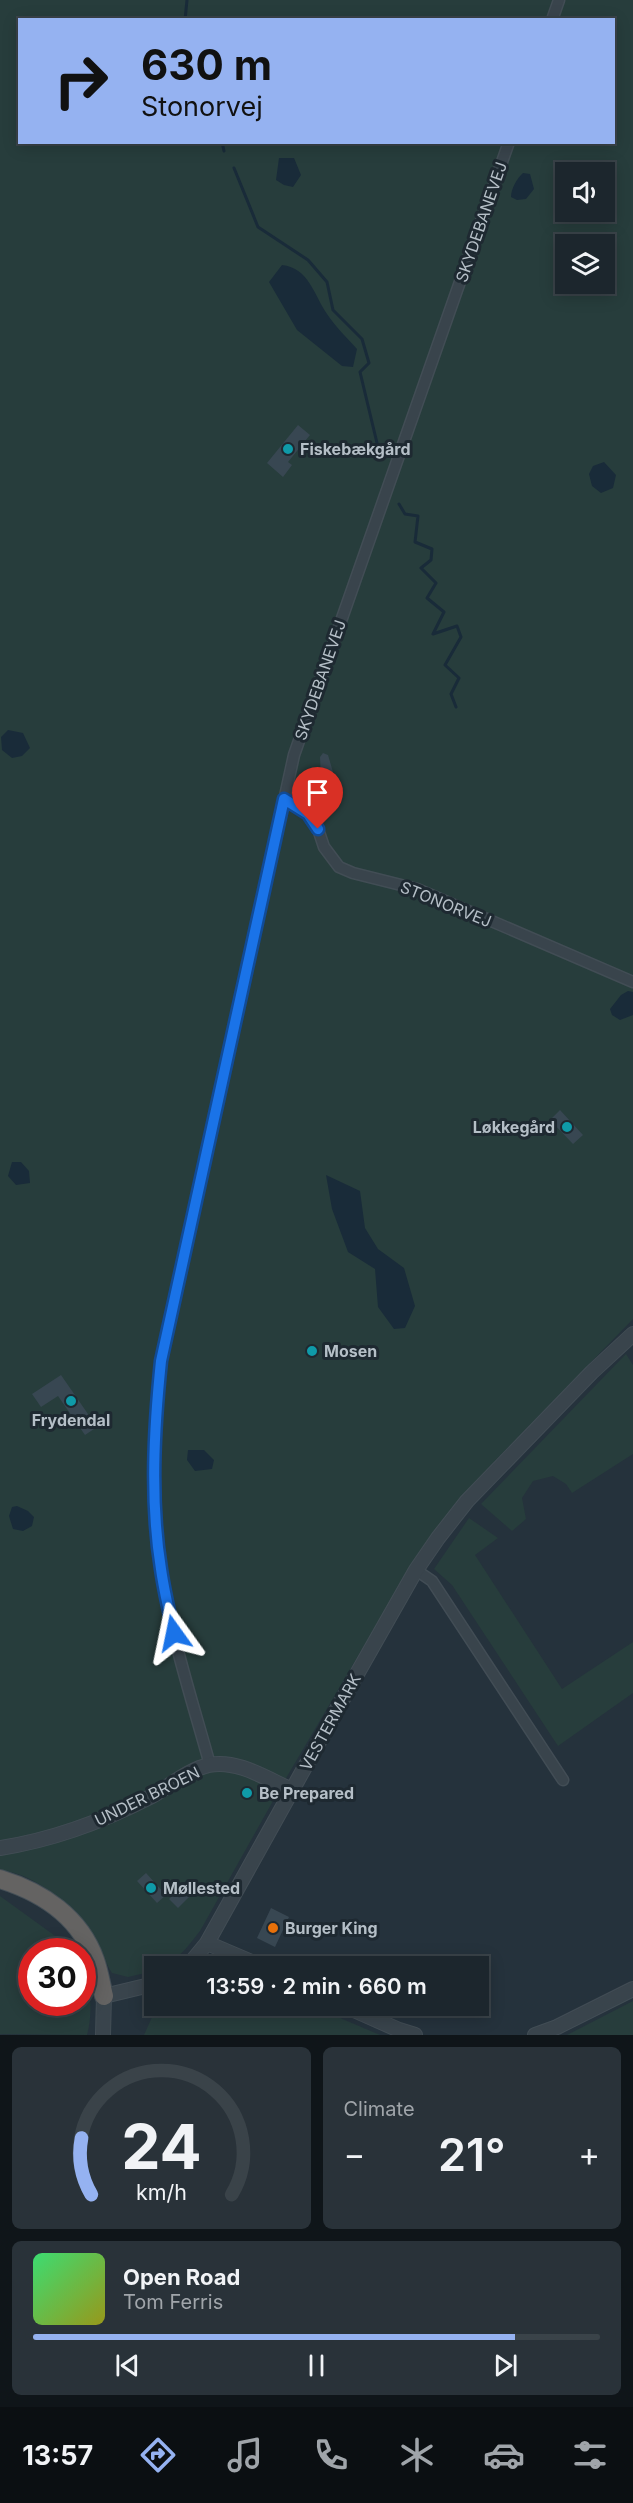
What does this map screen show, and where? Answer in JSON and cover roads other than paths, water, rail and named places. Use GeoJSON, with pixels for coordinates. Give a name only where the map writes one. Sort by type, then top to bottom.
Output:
{"type":"FeatureCollection","features":[{"type":"Feature","properties":{"kind":"highway"},"geometry":{"type":"LineString","coordinates":[[0,1879],[36,1893],[70,1919],[95,1959],[104,1996]]}},
{"type":"Feature","properties":{"kind":"street"},"geometry":{"type":"LineString","coordinates":[[553,18],[559,0]]}},
{"type":"Feature","properties":{"kind":"street","name":"SKYDEBANEVEJ"},"geometry":{"type":"LineString","coordinates":[[210,1765],[178,1654],[161,1570],[155,1520],[156,1413],[161,1361],[298,742],[508,144]]}},
{"type":"Feature","properties":{"kind":"street","name":"STONORVEJ"},"geometry":{"type":"LineString","coordinates":[[284,799],[308,814],[318,829],[324,847],[339,867],[353,873],[417,889],[633,982]]}},
{"type":"Feature","properties":{"kind":"street","name":"VESTERMARK"},"geometry":{"type":"LineString","coordinates":[[196,1956],[207,1943],[416,1570],[467,1501],[592,1372],[633,1334]]}},
{"type":"Feature","properties":{"kind":"street"},"geometry":{"type":"LineString","coordinates":[[416,1570],[432,1581],[563,1780]]}},
{"type":"Feature","properties":{"kind":"street","name":"UNDER BROEN"},"geometry":{"type":"LineString","coordinates":[[0,1848],[76,1830],[124,1810],[210,1765],[230,1765],[244,1769],[292,1790]]}},
{"type":"Feature","properties":{"kind":"street"},"geometry":{"type":"LineString","coordinates":[[207,1943],[238,1956]]}},
{"type":"Feature","properties":{"kind":"street"},"geometry":{"type":"LineString","coordinates":[[103,2035],[104,1996],[144,1986]]}},
{"type":"Feature","properties":{"kind":"street"},"geometry":{"type":"LineString","coordinates":[[535,2035],[557,2027],[633,1989]]}},
{"type":"Feature","properties":{"kind":"street"},"geometry":{"type":"LineString","coordinates":[[368,2016],[415,2035]]}},
{"type":"Feature","properties":{"kind":"water"},"geometry":{"type":"Polygon","coordinates":[[[279,158],[294,158],[301,175],[293,187],[276,180],[279,158]]]}},
{"type":"Feature","properties":{"kind":"water"},"geometry":{"type":"Polygon","coordinates":[[[523,173],[530,174],[534,189],[526,199],[517,200],[511,197],[511,194],[523,173]]]}},
{"type":"Feature","properties":{"kind":"water"},"geometry":{"type":"Polygon","coordinates":[[[282,265],[299,271],[305,277],[322,307],[357,349],[353,367],[342,366],[297,330],[269,282],[282,265]]]}},
{"type":"Feature","properties":{"kind":"water"},"geometry":{"type":"Polygon","coordinates":[[[604,462],[616,475],[613,488],[601,493],[592,486],[589,474],[593,466],[604,462]]]}},
{"type":"Feature","properties":{"kind":"water"},"geometry":{"type":"Polygon","coordinates":[[[8,730],[23,733],[30,748],[22,756],[12,758],[2,750],[1,737],[8,730]]]}},
{"type":"Feature","properties":{"kind":"water"},"geometry":{"type":"Polygon","coordinates":[[[628,991],[633,992],[633,1015],[620,1020],[612,1015],[610,1009],[621,995],[628,991]]]}},
{"type":"Feature","properties":{"kind":"water"},"geometry":{"type":"Polygon","coordinates":[[[12,1162],[21,1162],[29,1171],[30,1183],[16,1185],[8,1176],[12,1162]]]}},
{"type":"Feature","properties":{"kind":"water"},"geometry":{"type":"Polygon","coordinates":[[[326,1175],[360,1191],[365,1228],[378,1249],[404,1268],[415,1306],[405,1328],[394,1329],[378,1307],[375,1269],[348,1252],[332,1209],[326,1175]]]}},
{"type":"Feature","properties":{"kind":"water"},"geometry":{"type":"Polygon","coordinates":[[[188,1450],[204,1450],[214,1460],[212,1469],[195,1471],[187,1460],[188,1450]]]}},
{"type":"Feature","properties":{"kind":"water"},"geometry":{"type":"Polygon","coordinates":[[[17,1506],[34,1517],[32,1526],[23,1531],[13,1529],[9,1516],[12,1507],[17,1506]]]}},
{"type":"Feature","properties":{"kind":"waterway"},"geometry":{"type":"LineString","coordinates":[[185,18],[187,0]]}},
{"type":"Feature","properties":{"kind":"waterway"},"geometry":{"type":"LineString","coordinates":[[222,144],[224,151]]}},
{"type":"Feature","properties":{"kind":"waterway"},"geometry":{"type":"LineString","coordinates":[[234,168],[258,227],[308,260],[327,282],[333,310],[362,339],[369,363],[360,372],[377,443]]}},
{"type":"Feature","properties":{"kind":"waterway"},"geometry":{"type":"LineString","coordinates":[[399,504],[405,514],[418,516],[415,542],[432,549],[431,560],[421,568],[436,583],[427,598],[444,612],[433,634],[457,626],[461,637],[445,665],[459,678],[451,694],[456,707]]}},
{"type":"Feature","properties":{"kind":"place","name":"Fiskebækgård"},"geometry":{"type":"Point","coordinates":[288,449]}},
{"type":"Feature","properties":{"kind":"place","name":"Løkkegård"},"geometry":{"type":"Point","coordinates":[567,1127]}},
{"type":"Feature","properties":{"kind":"place","name":"Mosen"},"geometry":{"type":"Point","coordinates":[312,1351]}},
{"type":"Feature","properties":{"kind":"place","name":"Frydendal"},"geometry":{"type":"Point","coordinates":[71,1401]}},
{"type":"Feature","properties":{"kind":"place","name":"Be Prepared"},"geometry":{"type":"Point","coordinates":[247,1793]}},
{"type":"Feature","properties":{"kind":"place","name":"Møllested"},"geometry":{"type":"Point","coordinates":[151,1888]}},
{"type":"Feature","properties":{"kind":"place","name":"Burger King"},"geometry":{"type":"Point","coordinates":[273,1928]}}]}
